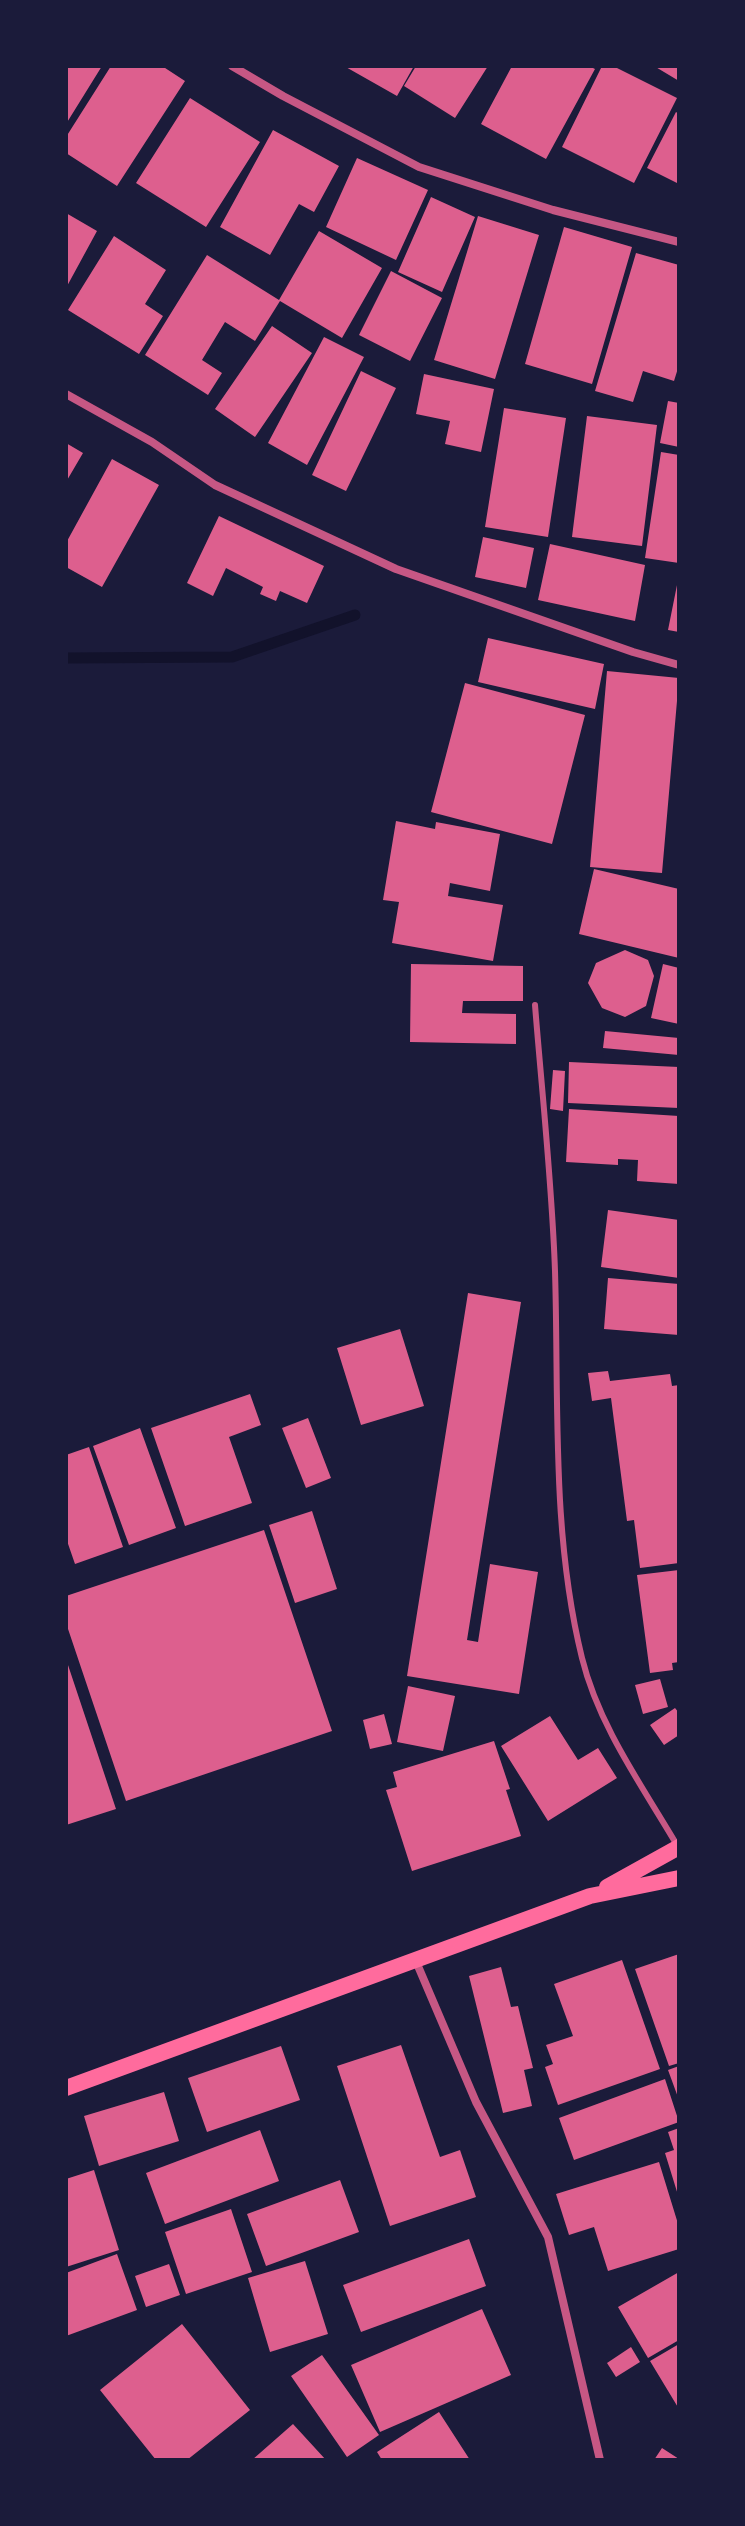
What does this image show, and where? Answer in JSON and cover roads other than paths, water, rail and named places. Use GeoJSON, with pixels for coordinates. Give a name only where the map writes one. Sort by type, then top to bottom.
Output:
{"type":"FeatureCollection","features":[{"type":"Feature","properties":{"kind":"main road"},"geometry":{"type":"LineString","coordinates":[[590,1896],[679,1847]]}},
{"type":"Feature","properties":{"kind":"main road"},"geometry":{"type":"LineString","coordinates":[[66,2088],[590,1896],[679,1878]]}},
{"type":"Feature","properties":{"kind":"street"},"geometry":{"type":"LineString","coordinates":[[232,66],[419,167],[553,210],[679,242]]}},
{"type":"Feature","properties":{"kind":"street"},"geometry":{"type":"LineString","coordinates":[[66,394],[152,442],[215,485],[396,569],[633,652],[679,665]]}},
{"type":"Feature","properties":{"kind":"street"},"geometry":{"type":"LineString","coordinates":[[415,1959],[476,2102],[548,2237],[600,2460]]}},
{"type":"Feature","properties":{"kind":"lane"},"geometry":{"type":"LineString","coordinates":[[535,1005],[555,1267],[561,1516],[568,1583],[583,1660],[608,1730],[679,1847]]}},
{"type":"Feature","properties":{"kind":"waterway"},"geometry":{"type":"LineString","coordinates":[[66,658],[232,657],[355,615]]}}]}
